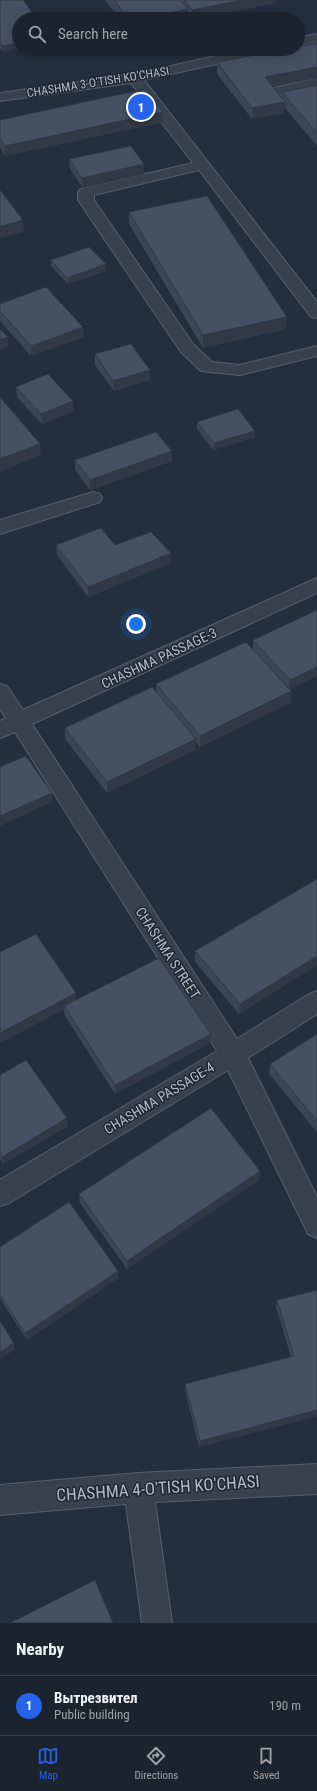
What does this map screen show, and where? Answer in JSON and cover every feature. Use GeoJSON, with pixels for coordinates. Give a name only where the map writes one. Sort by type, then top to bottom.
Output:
{"type":"FeatureCollection","features":[{"type":"Feature","properties":{"kind":"street"},"geometry":{"type":"LineString","coordinates":[[305,41],[317,38]]}},
{"type":"Feature","properties":{"kind":"street","name":"CHASHMA 3-O'TISH KO'CHASI"},"geometry":{"type":"LineString","coordinates":[[0,97],[135,78],[234,56]]}},
{"type":"Feature","properties":{"kind":"street"},"geometry":{"type":"LineString","coordinates":[[135,78],[317,313]]}},
{"type":"Feature","properties":{"kind":"street"},"geometry":{"type":"LineString","coordinates":[[280,91],[317,82]]}},
{"type":"Feature","properties":{"kind":"street"},"geometry":{"type":"LineString","coordinates":[[202,165],[86,192],[86,200],[187,348],[207,366],[240,370],[317,351]]}},
{"type":"Feature","properties":{"kind":"street"},"geometry":{"type":"LineString","coordinates":[[0,527],[93,498]]}},
{"type":"Feature","properties":{"kind":"street","name":"CHASHMA PASSAGE-3"},"geometry":{"type":"LineString","coordinates":[[10,726],[317,585]]}},
{"type":"Feature","properties":{"kind":"street","name":"CHASHMA STREET"},"geometry":{"type":"LineString","coordinates":[[0,692],[10,726],[233,1054],[317,1225]]}},
{"type":"Feature","properties":{"kind":"street","name":"CHASHMA PASSAGE-4"},"geometry":{"type":"LineString","coordinates":[[0,1194],[233,1054],[317,1000]]}},
{"type":"Feature","properties":{"kind":"street","name":"CHASHMA 4-O'TISH KO'CHASI"},"geometry":{"type":"LineString","coordinates":[[0,1500],[138,1488],[317,1479]]}},
{"type":"Feature","properties":{"kind":"street"},"geometry":{"type":"LineString","coordinates":[[138,1488],[157,1623]]}},
{"type":"Feature","properties":{"kind":"building"},"geometry":{"type":"Polygon","coordinates":[[[0,0],[23,0],[32,12],[12,12],[12,44],[3,46],[0,42],[0,0]]]}},
{"type":"Feature","properties":{"kind":"building"},"geometry":{"type":"Polygon","coordinates":[[[114,0],[180,0],[188,9],[174,12],[123,12],[114,0]]]}},
{"type":"Feature","properties":{"kind":"building"},"geometry":{"type":"Polygon","coordinates":[[[184,0],[243,0],[192,10],[184,0]]]}},
{"type":"Feature","properties":{"kind":"building"},"geometry":{"type":"Polygon","coordinates":[[[317,43],[317,67],[265,77],[285,102],[252,108],[217,62],[249,56],[305,56],[305,46],[317,43]]]}},
{"type":"Feature","properties":{"kind":"building"},"geometry":{"type":"Polygon","coordinates":[[[317,85],[317,133],[282,92],[317,85]]]}},
{"type":"Feature","properties":{"kind":"building"},"geometry":{"type":"Polygon","coordinates":[[[145,89],[163,112],[5,146],[0,139],[0,120],[145,89]]]}},
{"type":"Feature","properties":{"kind":"building"},"geometry":{"type":"Polygon","coordinates":[[[131,146],[144,164],[82,178],[69,159],[131,146]]]}},
{"type":"Feature","properties":{"kind":"building"},"geometry":{"type":"Polygon","coordinates":[[[0,190],[23,220],[0,227],[0,190]]]}},
{"type":"Feature","properties":{"kind":"building"},"geometry":{"type":"Polygon","coordinates":[[[207,196],[287,317],[203,335],[129,212],[207,196]]]}},
{"type":"Feature","properties":{"kind":"building"},"geometry":{"type":"Polygon","coordinates":[[[89,247],[106,264],[67,278],[51,260],[89,247]]]}},
{"type":"Feature","properties":{"kind":"building"},"geometry":{"type":"Polygon","coordinates":[[[46,287],[83,327],[31,346],[0,311],[0,304],[46,287]]]}},
{"type":"Feature","properties":{"kind":"building"},"geometry":{"type":"Polygon","coordinates":[[[0,329],[8,337],[0,340],[0,329]]]}},
{"type":"Feature","properties":{"kind":"building"},"geometry":{"type":"Polygon","coordinates":[[[131,344],[150,370],[113,381],[95,354],[131,344]]]}},
{"type":"Feature","properties":{"kind":"building"},"geometry":{"type":"Polygon","coordinates":[[[48,374],[73,401],[41,414],[16,387],[48,374]]]}},
{"type":"Feature","properties":{"kind":"building"},"geometry":{"type":"Polygon","coordinates":[[[0,397],[40,444],[0,459],[0,397]]]}},
{"type":"Feature","properties":{"kind":"building"},"geometry":{"type":"Polygon","coordinates":[[[238,409],[255,431],[214,443],[197,422],[238,409]]]}},
{"type":"Feature","properties":{"kind":"building"},"geometry":{"type":"Polygon","coordinates":[[[156,432],[172,451],[90,480],[75,460],[156,432]]]}},
{"type":"Feature","properties":{"kind":"building"},"geometry":{"type":"Polygon","coordinates":[[[101,528],[115,545],[151,532],[171,553],[88,587],[56,545],[101,528]]]}},
{"type":"Feature","properties":{"kind":"building"},"geometry":{"type":"Polygon","coordinates":[[[317,610],[317,667],[290,680],[253,640],[317,610]]]}},
{"type":"Feature","properties":{"kind":"building"},"geometry":{"type":"Polygon","coordinates":[[[246,642],[291,691],[200,736],[156,684],[246,642]]]}},
{"type":"Feature","properties":{"kind":"building"},"geometry":{"type":"Polygon","coordinates":[[[152,687],[196,739],[107,782],[65,728],[152,687]]]}},
{"type":"Feature","properties":{"kind":"building"},"geometry":{"type":"Polygon","coordinates":[[[26,756],[52,793],[0,816],[0,767],[26,756]]]}},
{"type":"Feature","properties":{"kind":"building"},"geometry":{"type":"Polygon","coordinates":[[[317,879],[317,956],[240,1004],[195,951],[317,879]]]}},
{"type":"Feature","properties":{"kind":"building"},"geometry":{"type":"Polygon","coordinates":[[[36,934],[76,993],[0,1033],[0,952],[36,934]]]}},
{"type":"Feature","properties":{"kind":"building"},"geometry":{"type":"Polygon","coordinates":[[[159,958],[211,1034],[115,1085],[64,1006],[159,958]]]}},
{"type":"Feature","properties":{"kind":"building"},"geometry":{"type":"Polygon","coordinates":[[[317,1034],[317,1121],[270,1064],[317,1034]]]}},
{"type":"Feature","properties":{"kind":"building"},"geometry":{"type":"Polygon","coordinates":[[[26,1060],[67,1118],[2,1157],[0,1154],[0,1075],[26,1060]]]}},
{"type":"Feature","properties":{"kind":"building"},"geometry":{"type":"Polygon","coordinates":[[[211,1108],[260,1171],[127,1261],[79,1194],[211,1108]]]}},
{"type":"Feature","properties":{"kind":"building"},"geometry":{"type":"Polygon","coordinates":[[[69,1202],[118,1271],[25,1333],[0,1295],[0,1247],[69,1202]]]}},
{"type":"Feature","properties":{"kind":"building"},"geometry":{"type":"Polygon","coordinates":[[[317,1290],[317,1410],[200,1441],[185,1384],[294,1356],[277,1300],[317,1290]]]}},
{"type":"Feature","properties":{"kind":"building"},"geometry":{"type":"Polygon","coordinates":[[[0,1321],[14,1343],[0,1352],[0,1321]]]}},
{"type":"Feature","properties":{"kind":"building"},"geometry":{"type":"Polygon","coordinates":[[[95,1580],[113,1623],[10,1623],[95,1580]]]}},
{"type":"Feature","properties":{"kind":"place","name":"Вытрезвител"},"geometry":{"type":"Point","coordinates":[141,107]}}]}
